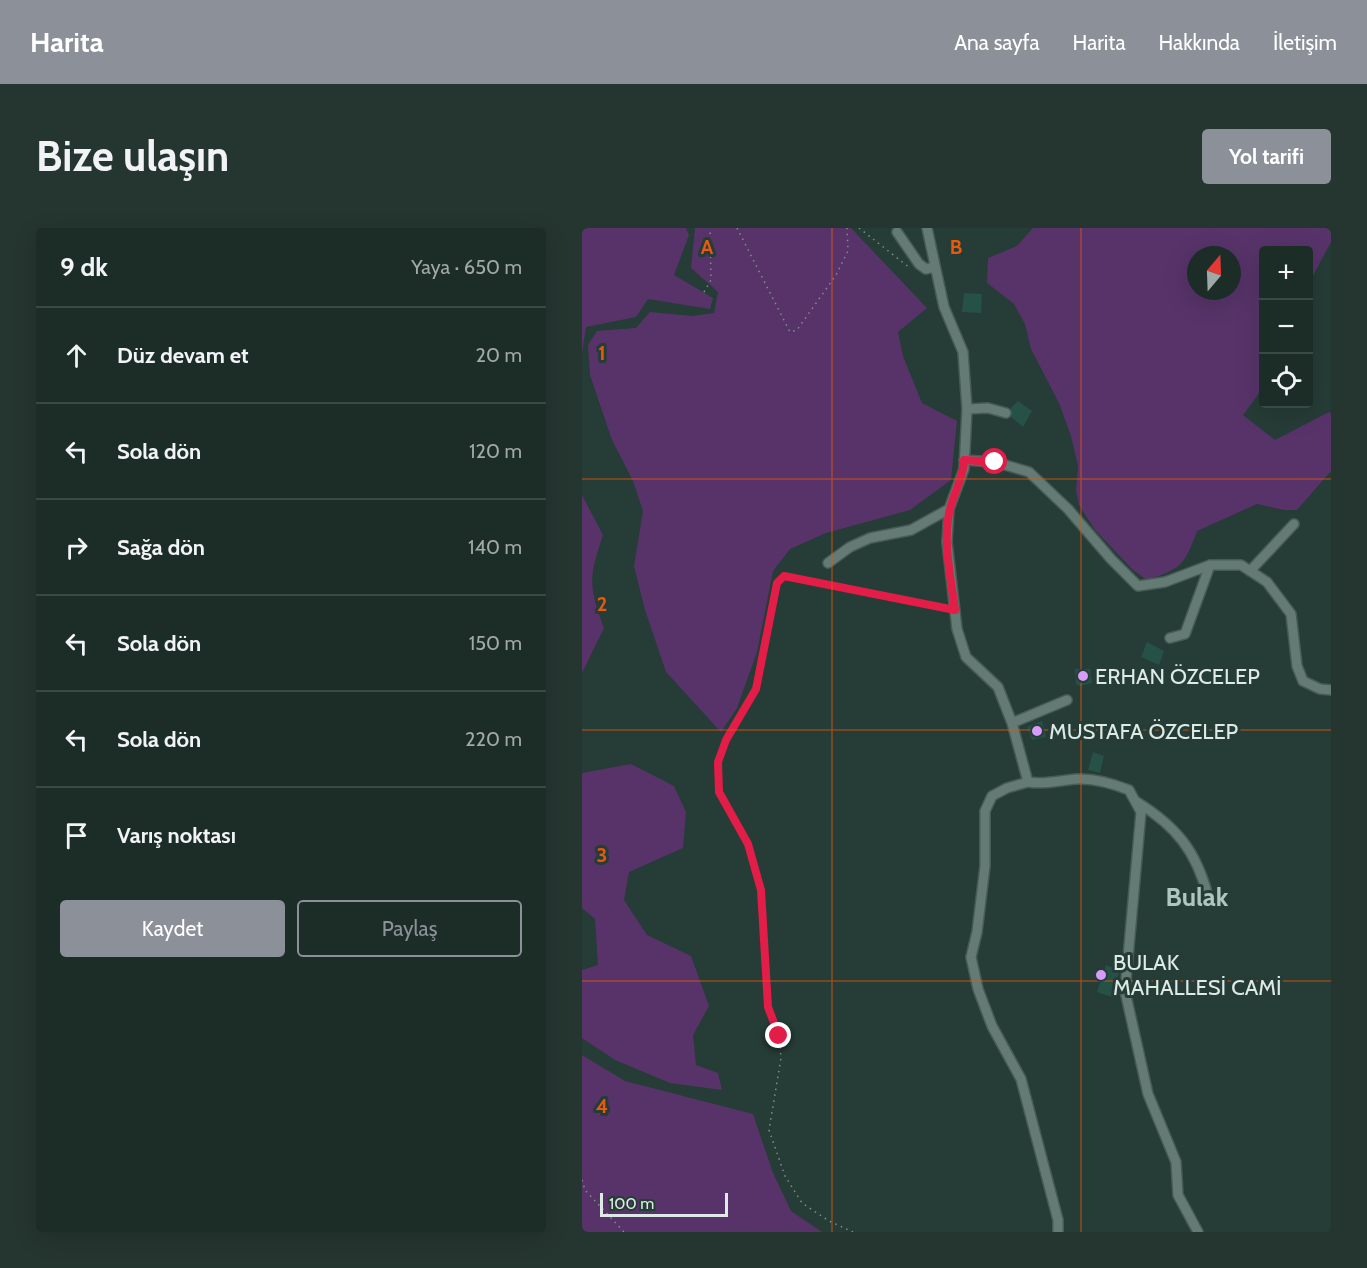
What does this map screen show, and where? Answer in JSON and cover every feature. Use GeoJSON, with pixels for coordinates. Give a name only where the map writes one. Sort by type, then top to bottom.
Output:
{"type":"FeatureCollection","features":[{"type":"Feature","properties":{"kind":"street"},"geometry":{"type":"LineString","coordinates":[[927,228],[944,306],[963,352],[967,409],[964,469],[949,509],[947,542],[957,629],[966,657],[998,687],[1012,723],[1028,782]]}},
{"type":"Feature","properties":{"kind":"street"},"geometry":{"type":"LineString","coordinates":[[897,232],[920,264],[926,269],[935,267]]}},
{"type":"Feature","properties":{"kind":"street"},"geometry":{"type":"LineString","coordinates":[[967,409],[988,408],[1006,413]]}},
{"type":"Feature","properties":{"kind":"street"},"geometry":{"type":"LineString","coordinates":[[964,460],[995,462],[1029,472],[1068,508],[1111,559],[1138,586],[1165,582],[1210,565],[1241,565],[1267,582],[1290,614],[1297,666],[1303,681],[1320,689],[1331,690]]}},
{"type":"Feature","properties":{"kind":"street"},"geometry":{"type":"LineString","coordinates":[[828,563],[850,547],[870,538],[911,530],[949,509]]}},
{"type":"Feature","properties":{"kind":"street"},"geometry":{"type":"LineString","coordinates":[[1250,572],[1294,524]]}},
{"type":"Feature","properties":{"kind":"street"},"geometry":{"type":"LineString","coordinates":[[1170,638],[1185,634],[1210,565]]}},
{"type":"Feature","properties":{"kind":"street"},"geometry":{"type":"LineString","coordinates":[[1012,723],[1067,700]]}},
{"type":"Feature","properties":{"kind":"street"},"geometry":{"type":"LineString","coordinates":[[1059,1232],[1058,1220],[1021,1078],[992,1026],[978,989],[971,957],[977,932],[985,866],[985,811],[992,796],[1007,788],[1028,782],[1043,784],[1078,778],[1114,784],[1130,790],[1141,812],[1125,991],[1148,1094],[1176,1162],[1178,1195],[1198,1232]]}},
{"type":"Feature","properties":{"kind":"street"},"geometry":{"type":"LineString","coordinates":[[1135,801],[1155,813],[1183,839],[1201,868],[1208,896]]}},
{"type":"Feature","properties":{"kind":"path"},"geometry":{"type":"LineString","coordinates":[[704,292],[711,280],[710,228]]}},
{"type":"Feature","properties":{"kind":"path"},"geometry":{"type":"LineString","coordinates":[[736,228],[790,332],[797,330],[836,275],[848,251],[847,228]]}},
{"type":"Feature","properties":{"kind":"path"},"geometry":{"type":"LineString","coordinates":[[858,228],[917,274]]}},
{"type":"Feature","properties":{"kind":"path"},"geometry":{"type":"LineString","coordinates":[[853,1232],[829,1221],[802,1203],[785,1176],[769,1130],[781,1058],[779,1036],[768,1007],[761,890],[748,844],[719,792],[718,762],[726,740],[756,689],[777,583],[784,576],[955,610]]}},
{"type":"Feature","properties":{"kind":"path"},"geometry":{"type":"LineString","coordinates":[[582,1180],[585,1191],[624,1232]]}},
{"type":"Feature","properties":{"kind":"shaded area"},"geometry":{"type":"Polygon","coordinates":[[[582,228],[686,228],[689,235],[674,275],[713,298],[710,309],[648,299],[636,317],[586,327],[582,353],[582,228]]]}},
{"type":"Feature","properties":{"kind":"shaded area"},"geometry":{"type":"Polygon","coordinates":[[[695,228],[851,228],[927,308],[898,332],[903,356],[922,403],[957,421],[951,480],[910,510],[826,533],[790,549],[773,571],[757,652],[737,708],[721,732],[666,672],[645,610],[634,566],[643,511],[633,481],[612,440],[590,375],[588,345],[597,331],[636,328],[650,312],[692,316],[714,313],[718,292],[691,268],[695,228]]]}},
{"type":"Feature","properties":{"kind":"shaded area"},"geometry":{"type":"Polygon","coordinates":[[[1033,228],[1331,228],[1331,242],[1313,276],[1313,246],[1259,246],[1259,393],[1243,415],[1275,440],[1329,412],[1331,414],[1331,471],[1297,510],[1284,510],[1257,504],[1197,531],[1189,552],[1180,564],[1168,572],[1147,580],[1133,570],[1095,530],[1079,505],[1076,491],[1078,466],[1071,436],[1059,403],[1031,349],[1025,324],[1014,304],[987,283],[988,258],[1017,246],[1033,228]]]}},
{"type":"Feature","properties":{"kind":"shaded area"},"geometry":{"type":"Polygon","coordinates":[[[582,495],[603,535],[592,581],[595,601],[604,628],[582,673],[582,495]]]}},
{"type":"Feature","properties":{"kind":"shaded area"},"geometry":{"type":"Polygon","coordinates":[[[631,764],[674,786],[686,812],[683,848],[629,872],[624,900],[647,935],[691,956],[709,1006],[693,1035],[696,1065],[718,1073],[722,1090],[670,1083],[615,1060],[582,1038],[582,970],[598,965],[595,919],[582,908],[582,773],[631,764]]]}},
{"type":"Feature","properties":{"kind":"shaded area"},"geometry":{"type":"Polygon","coordinates":[[[582,1055],[625,1081],[753,1114],[773,1173],[791,1211],[822,1232],[582,1232],[582,1055]]]}},
{"type":"Feature","properties":{"kind":"building"},"geometry":{"type":"Polygon","coordinates":[[[964,293],[982,294],[981,313],[962,312],[964,293]]]}},
{"type":"Feature","properties":{"kind":"building"},"geometry":{"type":"Polygon","coordinates":[[[1018,401],[1032,411],[1023,427],[1011,417],[1011,408],[1018,401]]]}},
{"type":"Feature","properties":{"kind":"building"},"geometry":{"type":"Polygon","coordinates":[[[1147,642],[1164,651],[1159,665],[1141,657],[1147,642]]]}},
{"type":"Feature","properties":{"kind":"building","name":"ERHAN ÖZCELEP"},"geometry":{"type":"Polygon","coordinates":[[[1075,669],[1090,669],[1092,683],[1080,686],[1076,684],[1075,669]]]}},
{"type":"Feature","properties":{"kind":"building","name":"MUSTAFA ÖZCELEP"},"geometry":{"type":"Polygon","coordinates":[[[1042,721],[1046,737],[1032,740],[1027,727],[1042,721]]]}},
{"type":"Feature","properties":{"kind":"building"},"geometry":{"type":"Polygon","coordinates":[[[1093,752],[1104,756],[1100,773],[1088,770],[1093,752]]]}},
{"type":"Feature","properties":{"kind":"building"},"geometry":{"type":"Polygon","coordinates":[[[1106,965],[1120,970],[1112,997],[1097,992],[1106,965]]]}},
{"type":"Feature","properties":{"kind":"place","name":"ERHAN ÖZCELEP"},"geometry":{"type":"Point","coordinates":[1083,676]}},
{"type":"Feature","properties":{"kind":"place","name":"MUSTAFA ÖZCELEP"},"geometry":{"type":"Point","coordinates":[1037,731]}},
{"type":"Feature","properties":{"kind":"place","name":"BULAK MAHALLESİ CAMİ"},"geometry":{"type":"Point","coordinates":[1101,975]}},
{"type":"Feature","properties":{"kind":"district","name":"Bulak"},"geometry":{"type":"Point","coordinates":[1197,897]}},
{"type":"Feature","properties":{"kind":"route"},"geometry":{"type":"LineString","coordinates":[[779,1036],[768,1007],[761,890],[748,844],[719,792],[718,762],[726,740],[756,689],[777,583],[784,576],[955,610],[947,542],[949,509],[964,469],[964,460],[995,462]]}}]}
